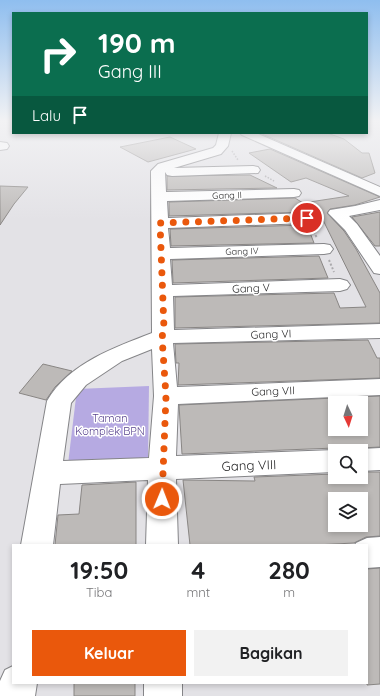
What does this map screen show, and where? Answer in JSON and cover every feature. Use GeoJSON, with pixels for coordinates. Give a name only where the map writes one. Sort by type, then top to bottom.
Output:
{"type":"FeatureCollection","features":[{"type":"Feature","properties":{"kind":"street"},"geometry":{"type":"LineString","coordinates":[[162,544],[162,468],[166,396],[162,337],[164,329],[159,172],[163,167],[208,154]]}},
{"type":"Feature","properties":{"kind":"street"},"geometry":{"type":"LineString","coordinates":[[295,154],[380,192]]}},
{"type":"Feature","properties":{"kind":"street"},"geometry":{"type":"LineString","coordinates":[[159,172],[253,170]]}},
{"type":"Feature","properties":{"kind":"street","name":"Gang II"},"geometry":{"type":"LineString","coordinates":[[159,197],[294,193]]}},
{"type":"Feature","properties":{"kind":"street"},"geometry":{"type":"LineString","coordinates":[[380,205],[355,211],[336,212],[351,227],[380,269]]}},
{"type":"Feature","properties":{"kind":"street"},"geometry":{"type":"LineString","coordinates":[[160,223],[307,218]]}},
{"type":"Feature","properties":{"kind":"street","name":"Gang IV"},"geometry":{"type":"LineString","coordinates":[[161,254],[324,249]]}},
{"type":"Feature","properties":{"kind":"street","name":"Gang V"},"geometry":{"type":"LineString","coordinates":[[162,291],[340,285]]}},
{"type":"Feature","properties":{"kind":"street","name":"Gang VI"},"geometry":{"type":"LineString","coordinates":[[162,337],[380,331]]}},
{"type":"Feature","properties":{"kind":"street"},"geometry":{"type":"LineString","coordinates":[[37,544],[59,401],[78,379],[114,356],[162,337]]}},
{"type":"Feature","properties":{"kind":"street","name":"Gang VII"},"geometry":{"type":"LineString","coordinates":[[166,396],[380,387]]}},
{"type":"Feature","properties":{"kind":"street"},"geometry":{"type":"LineString","coordinates":[[368,460],[380,459]]}},
{"type":"Feature","properties":{"kind":"street","name":"Gang VIII"},"geometry":{"type":"LineString","coordinates":[[47,473],[328,461]]}},
{"type":"Feature","properties":{"kind":"street"},"geometry":{"type":"LineString","coordinates":[[368,553],[380,552]]}},
{"type":"Feature","properties":{"kind":"street"},"geometry":{"type":"LineString","coordinates":[[16,696],[18,684]]}},
{"type":"Feature","properties":{"kind":"street"},"geometry":{"type":"LineString","coordinates":[[163,684],[163,696]]}},
{"type":"Feature","properties":{"kind":"path"},"geometry":{"type":"LineString","coordinates":[[235,154],[239,162],[294,193]]}},
{"type":"Feature","properties":{"kind":"green space","name":"Taman Komplek BPN"},"geometry":{"type":"Polygon","coordinates":[[[149,386],[148,460],[68,464],[77,389],[149,386]]]}},
{"type":"Feature","properties":{"kind":"building"},"geometry":{"type":"Polygon","coordinates":[[[134,154],[176,154],[148,162],[134,154]]]}},
{"type":"Feature","properties":{"kind":"building"},"geometry":{"type":"Polygon","coordinates":[[[251,154],[283,154],[380,197],[355,205],[330,209],[327,213],[344,231],[356,249],[380,293],[380,323],[175,328],[175,297],[334,293],[340,308],[366,307],[322,218],[315,221],[316,217],[307,212],[169,216],[169,202],[295,198],[303,203],[349,196],[306,178],[291,182],[251,154]]]}},
{"type":"Feature","properties":{"kind":"building"},"geometry":{"type":"Polygon","coordinates":[[[309,154],[369,154],[375,173],[362,178],[309,154]]]}},
{"type":"Feature","properties":{"kind":"building"},"geometry":{"type":"Polygon","coordinates":[[[250,175],[277,188],[167,190],[167,176],[250,175]]]}},
{"type":"Feature","properties":{"kind":"building"},"geometry":{"type":"Polygon","coordinates":[[[0,186],[28,187],[0,225],[0,186]]]}},
{"type":"Feature","properties":{"kind":"building"},"geometry":{"type":"Polygon","coordinates":[[[380,212],[380,246],[375,246],[352,217],[380,212]]]}},
{"type":"Feature","properties":{"kind":"building"},"geometry":{"type":"Polygon","coordinates":[[[307,225],[314,243],[171,246],[170,229],[307,225]]]}},
{"type":"Feature","properties":{"kind":"building"},"geometry":{"type":"Polygon","coordinates":[[[319,256],[328,278],[173,283],[172,260],[319,256]]]}},
{"type":"Feature","properties":{"kind":"building"},"geometry":{"type":"Polygon","coordinates":[[[368,340],[377,358],[380,358],[380,378],[178,385],[179,363],[176,363],[175,344],[368,340]]]}},
{"type":"Feature","properties":{"kind":"building"},"geometry":{"type":"Polygon","coordinates":[[[43,364],[72,371],[55,387],[46,400],[19,393],[43,364]]]}},
{"type":"Feature","properties":{"kind":"building"},"geometry":{"type":"Polygon","coordinates":[[[380,396],[380,447],[368,448],[368,444],[328,444],[328,448],[182,454],[179,405],[328,398],[328,436],[368,436],[368,397],[380,396]]]}},
{"type":"Feature","properties":{"kind":"building"},"geometry":{"type":"Polygon","coordinates":[[[368,472],[380,472],[380,536],[366,537],[354,543],[334,544],[190,544],[183,480],[255,481],[254,477],[328,474],[328,484],[368,484],[368,472]]]}},
{"type":"Feature","properties":{"kind":"building"},"geometry":{"type":"Polygon","coordinates":[[[136,482],[136,544],[55,544],[58,515],[79,514],[82,485],[136,482]]]}},
{"type":"Feature","properties":{"kind":"building"},"geometry":{"type":"Polygon","coordinates":[[[380,568],[380,684],[367,685],[368,684],[368,569],[380,568]]]}},
{"type":"Feature","properties":{"kind":"building"},"geometry":{"type":"Polygon","coordinates":[[[74,684],[135,684],[135,696],[74,696],[74,684]]]}},
{"type":"Feature","properties":{"kind":"route"},"geometry":{"type":"LineString","coordinates":[[162,499],[162,468],[166,396],[162,337],[164,329],[160,223],[307,218]]}}]}
